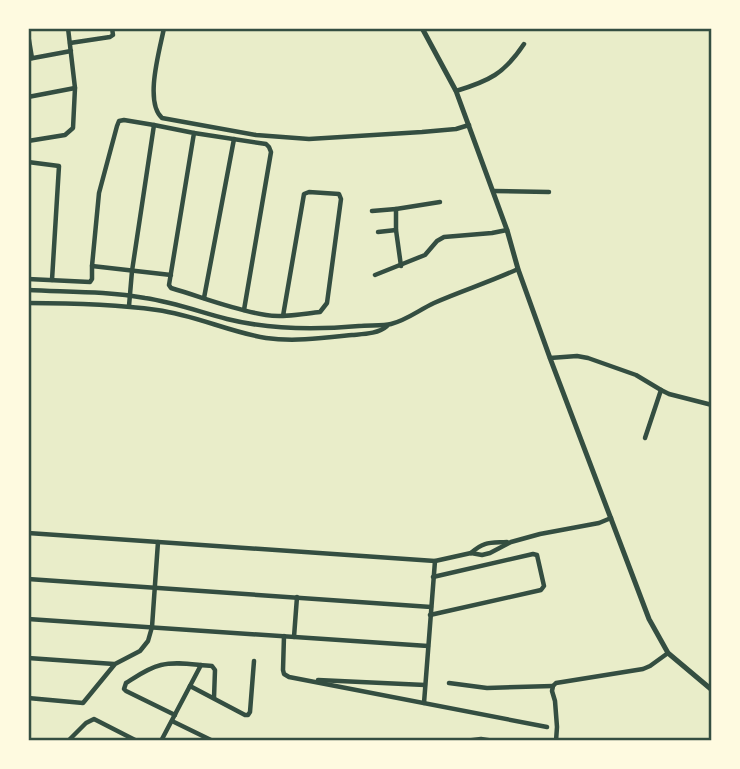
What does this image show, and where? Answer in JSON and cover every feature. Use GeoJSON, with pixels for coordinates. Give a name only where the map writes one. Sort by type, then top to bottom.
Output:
{"type":"FeatureCollection","features":[{"type":"Feature","properties":{"kind":"street"},"geometry":{"type":"LineString","coordinates":[[28,141],[65,135],[70,132],[74,123],[75,88],[68,28]]}},
{"type":"Feature","properties":{"kind":"street"},"geometry":{"type":"LineString","coordinates":[[70,43],[110,37],[113,35],[112,28]]}},
{"type":"Feature","properties":{"kind":"street"},"geometry":{"type":"LineString","coordinates":[[164,28],[154,93],[157,113],[162,118],[256,135],[309,139],[457,129],[469,125]]}},
{"type":"Feature","properties":{"kind":"street"},"geometry":{"type":"LineString","coordinates":[[422,28],[456,91],[550,358],[649,619],[668,653],[712,690]]}},
{"type":"Feature","properties":{"kind":"street"},"geometry":{"type":"LineString","coordinates":[[28,34],[30,59],[71,51]]}},
{"type":"Feature","properties":{"kind":"street"},"geometry":{"type":"LineString","coordinates":[[456,91],[494,76],[524,44]]}},
{"type":"Feature","properties":{"kind":"street"},"geometry":{"type":"LineString","coordinates":[[28,96],[75,88]]}},
{"type":"Feature","properties":{"kind":"street"},"geometry":{"type":"LineString","coordinates":[[28,279],[90,282],[92,279],[99,193],[117,126],[119,121],[124,120],[266,144],[269,147],[271,152],[244,310]]}},
{"type":"Feature","properties":{"kind":"street"},"geometry":{"type":"LineString","coordinates":[[129,306],[154,125]]}},
{"type":"Feature","properties":{"kind":"street"},"geometry":{"type":"LineString","coordinates":[[194,133],[169,285],[171,288],[267,316],[283,316],[320,312],[327,303],[341,199],[339,194],[304,194],[283,316]]}},
{"type":"Feature","properties":{"kind":"street"},"geometry":{"type":"LineString","coordinates":[[204,298],[234,139]]}},
{"type":"Feature","properties":{"kind":"street"},"geometry":{"type":"LineString","coordinates":[[28,162],[59,166],[51,280]]}},
{"type":"Feature","properties":{"kind":"street"},"geometry":{"type":"LineString","coordinates":[[493,191],[549,192]]}},
{"type":"Feature","properties":{"kind":"street"},"geometry":{"type":"LineString","coordinates":[[372,211],[440,202]]}},
{"type":"Feature","properties":{"kind":"street"},"geometry":{"type":"LineString","coordinates":[[396,209],[401,266]]}},
{"type":"Feature","properties":{"kind":"street"},"geometry":{"type":"LineString","coordinates":[[377,232],[396,230]]}},
{"type":"Feature","properties":{"kind":"street"},"geometry":{"type":"LineString","coordinates":[[375,275],[425,255],[444,237],[507,230]]}},
{"type":"Feature","properties":{"kind":"street"},"geometry":{"type":"LineString","coordinates":[[92,266],[171,275]]}},
{"type":"Feature","properties":{"kind":"street"},"geometry":{"type":"LineString","coordinates":[[28,290],[130,296],[173,303],[226,319],[276,328],[328,329],[387,325],[405,320],[431,304],[518,269]]}},
{"type":"Feature","properties":{"kind":"street"},"geometry":{"type":"LineString","coordinates":[[28,303],[129,306],[175,313],[279,340],[377,332],[387,325]]}},
{"type":"Feature","properties":{"kind":"street"},"geometry":{"type":"LineString","coordinates":[[550,358],[588,358],[636,375],[669,394],[712,405]]}},
{"type":"Feature","properties":{"kind":"street"},"geometry":{"type":"LineString","coordinates":[[646,438],[661,390]]}},
{"type":"Feature","properties":{"kind":"street"},"geometry":{"type":"LineString","coordinates":[[28,533],[435,561],[471,554],[482,555],[511,542],[611,519]]}},
{"type":"Feature","properties":{"kind":"street"},"geometry":{"type":"LineString","coordinates":[[28,698],[83,703],[115,664],[140,651],[148,641],[152,627],[158,542]]}},
{"type":"Feature","properties":{"kind":"street"},"geometry":{"type":"LineString","coordinates":[[471,554],[479,545],[511,542]]}},
{"type":"Feature","properties":{"kind":"street"},"geometry":{"type":"LineString","coordinates":[[430,615],[541,590],[544,586],[537,555],[533,554],[433,578]]}},
{"type":"Feature","properties":{"kind":"street"},"geometry":{"type":"LineString","coordinates":[[424,703],[435,561]]}},
{"type":"Feature","properties":{"kind":"street"},"geometry":{"type":"LineString","coordinates":[[28,579],[431,607]]}},
{"type":"Feature","properties":{"kind":"street"},"geometry":{"type":"LineString","coordinates":[[294,637],[297,597]]}},
{"type":"Feature","properties":{"kind":"street"},"geometry":{"type":"LineString","coordinates":[[28,619],[428,646]]}},
{"type":"Feature","properties":{"kind":"street"},"geometry":{"type":"LineString","coordinates":[[285,636],[284,674],[547,727]]}},
{"type":"Feature","properties":{"kind":"street"},"geometry":{"type":"LineString","coordinates":[[449,683],[487,688],[553,686],[556,683],[643,669],[668,653]]}},
{"type":"Feature","properties":{"kind":"street"},"geometry":{"type":"LineString","coordinates":[[28,658],[115,664]]}},
{"type":"Feature","properties":{"kind":"street"},"geometry":{"type":"LineString","coordinates":[[190,686],[248,715],[254,661]]}},
{"type":"Feature","properties":{"kind":"street"},"geometry":{"type":"LineString","coordinates":[[213,741],[126,691],[124,686],[145,670],[161,665],[178,663],[212,666],[214,698]]}},
{"type":"Feature","properties":{"kind":"street"},"geometry":{"type":"LineString","coordinates":[[161,741],[201,665]]}},
{"type":"Feature","properties":{"kind":"street"},"geometry":{"type":"LineString","coordinates":[[302,679],[425,685]]}},
{"type":"Feature","properties":{"kind":"street"},"geometry":{"type":"LineString","coordinates":[[553,686],[556,741]]}},
{"type":"Feature","properties":{"kind":"street"},"geometry":{"type":"LineString","coordinates":[[68,741],[86,723],[94,719],[137,741]]}},
{"type":"Feature","properties":{"kind":"street"},"geometry":{"type":"LineString","coordinates":[[465,741],[481,738],[494,741]]}}]}
